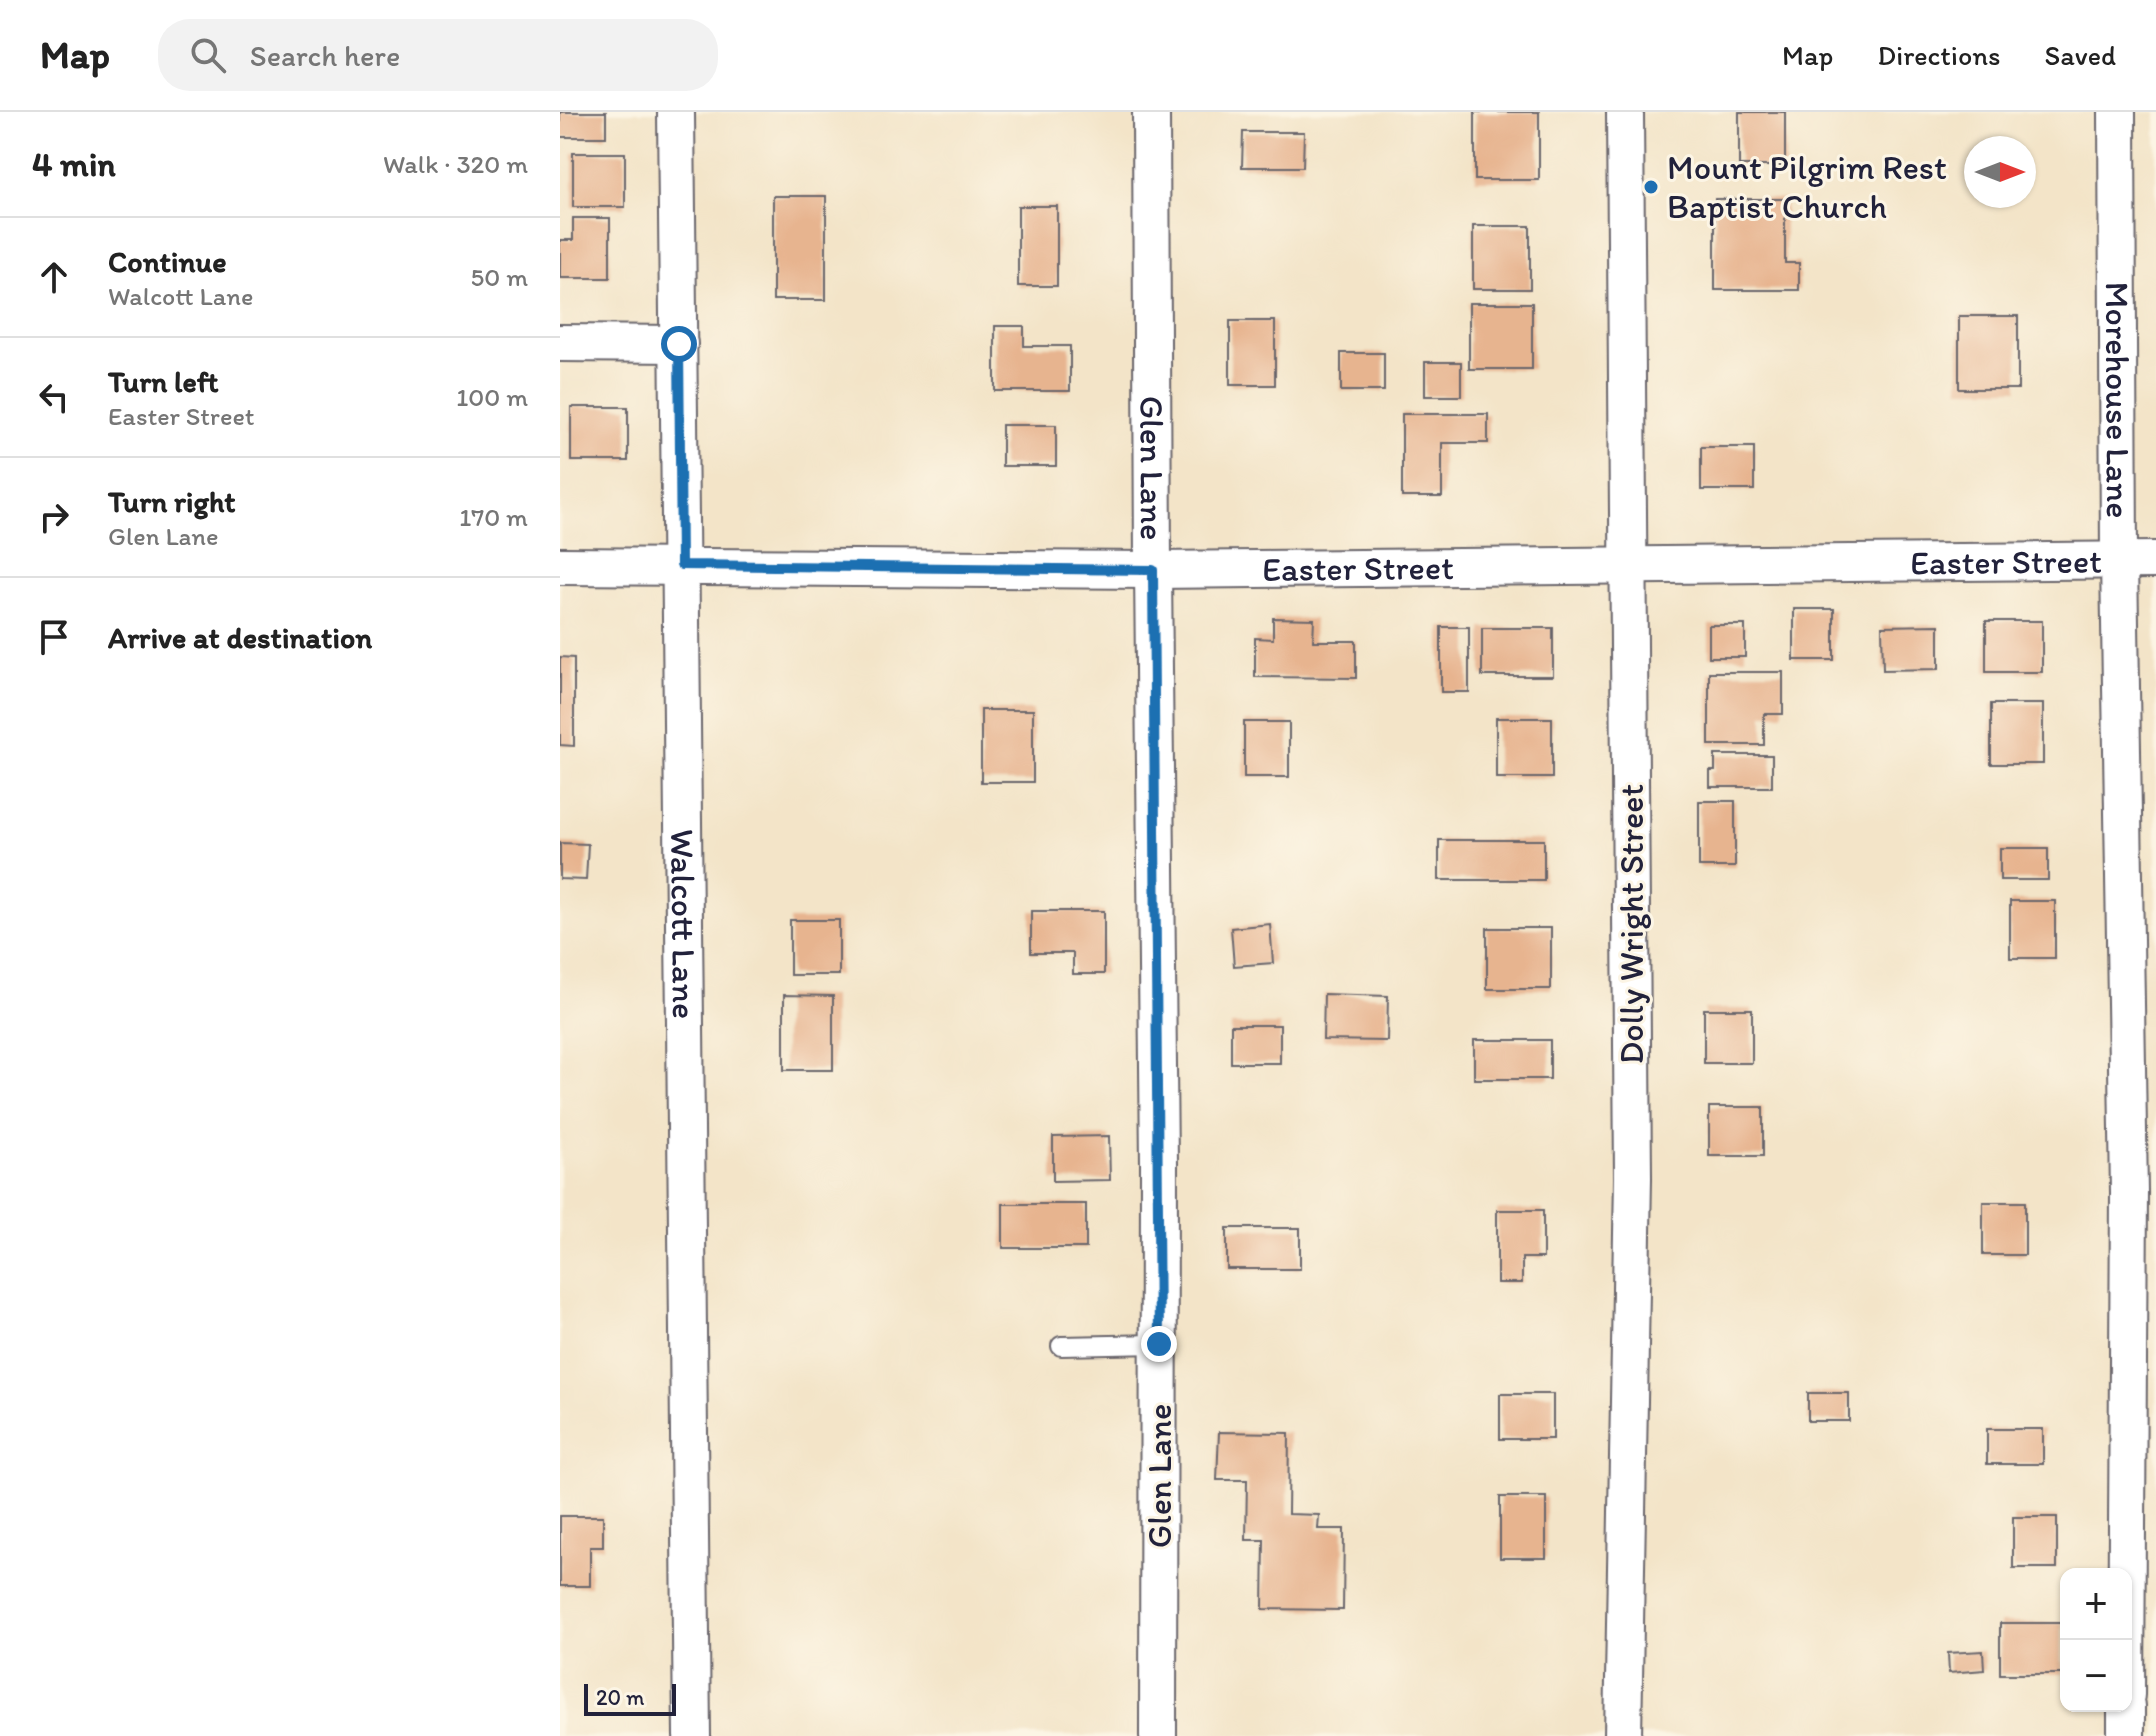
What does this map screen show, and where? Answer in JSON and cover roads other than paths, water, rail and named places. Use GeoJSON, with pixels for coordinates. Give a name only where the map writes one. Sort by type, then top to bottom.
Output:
{"type":"FeatureCollection","features":[{"type":"Feature","properties":{"kind":"street","name":"Walcott Lane"},"geometry":{"type":"LineString","coordinates":[[676,112],[692,1736]]}},
{"type":"Feature","properties":{"kind":"street","name":"Glen Lane"},"geometry":{"type":"LineString","coordinates":[[1151,112],[1159,1344],[1158,1736]]}},
{"type":"Feature","properties":{"kind":"street","name":"Dolly Wright Street"},"geometry":{"type":"LineString","coordinates":[[1623,1736],[1633,1178],[1625,112]]}},
{"type":"Feature","properties":{"kind":"street","name":"Morehouse Lane"},"geometry":{"type":"LineString","coordinates":[[2117,112],[2119,560],[2129,1193],[2126,1640]]}},
{"type":"Feature","properties":{"kind":"street"},"geometry":{"type":"LineString","coordinates":[[560,343],[679,344]]}},
{"type":"Feature","properties":{"kind":"street","name":"Easter Street"},"geometry":{"type":"LineString","coordinates":[[560,566],[1153,570],[2156,560]]}},
{"type":"Feature","properties":{"kind":"street"},"geometry":{"type":"LineString","coordinates":[[2126,1712],[2126,1736]]}},
{"type":"Feature","properties":{"kind":"lane"},"geometry":{"type":"LineString","coordinates":[[1061,1346],[1159,1344]]}},
{"type":"Feature","properties":{"kind":"place","name":"Mount Pilgrim Rest Baptist Church"},"geometry":{"type":"Point","coordinates":[1651,187]}}]}
